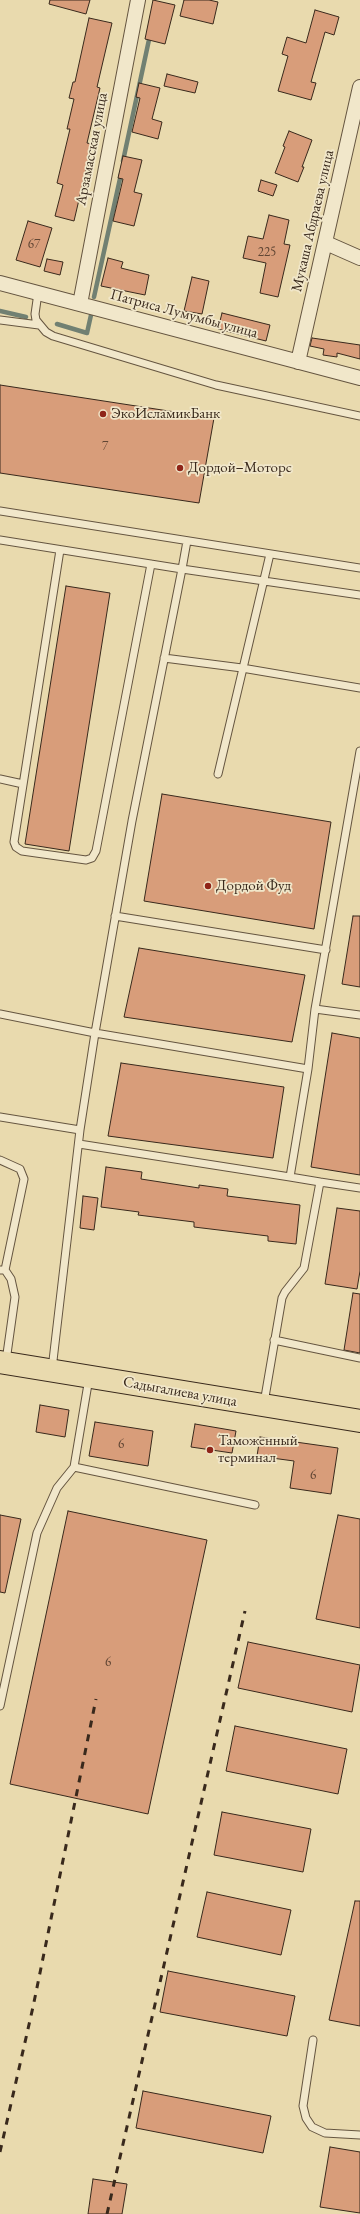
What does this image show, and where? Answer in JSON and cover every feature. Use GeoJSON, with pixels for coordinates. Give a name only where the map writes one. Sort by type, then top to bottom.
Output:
{"type":"FeatureCollection","features":[{"type":"Feature","properties":{"kind":"main road","name":"Садыгалиева улица"},"geometry":{"type":"LineString","coordinates":[[3,1363],[360,1421]]}},
{"type":"Feature","properties":{"kind":"street","name":"Арзамасская улица"},"geometry":{"type":"LineString","coordinates":[[80,304],[138,0]]}},
{"type":"Feature","properties":{"kind":"street","name":"Мукаша Абдраева улица"},"geometry":{"type":"LineString","coordinates":[[298,362],[360,87]]}},
{"type":"Feature","properties":{"kind":"street"},"geometry":{"type":"LineString","coordinates":[[326,243],[360,258]]}},
{"type":"Feature","properties":{"kind":"street","name":"Патриса Лумумбы улица"},"geometry":{"type":"LineString","coordinates":[[0,283],[360,378]]}},
{"type":"Feature","properties":{"kind":"lane"},"geometry":{"type":"LineString","coordinates":[[38,293],[35,314],[39,325]]}},
{"type":"Feature","properties":{"kind":"lane"},"geometry":{"type":"LineString","coordinates":[[0,320],[39,325],[53,336],[216,385],[360,416]]}},
{"type":"Feature","properties":{"kind":"lane"},"geometry":{"type":"LineString","coordinates":[[0,511],[360,568]]}},
{"type":"Feature","properties":{"kind":"lane"},"geometry":{"type":"LineString","coordinates":[[0,540],[264,582],[360,595]]}},
{"type":"Feature","properties":{"kind":"lane"},"geometry":{"type":"LineString","coordinates":[[52,1371],[80,1130],[95,1033],[115,916],[187,541]]}},
{"type":"Feature","properties":{"kind":"lane"},"geometry":{"type":"LineString","coordinates":[[60,550],[14,842],[16,847],[22,851],[86,860],[92,858],[96,851],[151,564]]}},
{"type":"Feature","properties":{"kind":"lane"},"geometry":{"type":"LineString","coordinates":[[218,774],[270,554]]}},
{"type":"Feature","properties":{"kind":"lane"},"geometry":{"type":"LineString","coordinates":[[164,658],[242,668],[360,688]]}},
{"type":"Feature","properties":{"kind":"lane"},"geometry":{"type":"LineString","coordinates":[[290,1177],[308,1069],[315,1009],[360,751]]}},
{"type":"Feature","properties":{"kind":"lane"},"geometry":{"type":"LineString","coordinates":[[0,779],[23,784]]}},
{"type":"Feature","properties":{"kind":"lane"},"geometry":{"type":"LineString","coordinates":[[115,916],[326,950]]}},
{"type":"Feature","properties":{"kind":"lane"},"geometry":{"type":"LineString","coordinates":[[315,1009],[360,1015]]}},
{"type":"Feature","properties":{"kind":"lane"},"geometry":{"type":"LineString","coordinates":[[0,1014],[95,1033],[308,1069]]}},
{"type":"Feature","properties":{"kind":"lane"},"geometry":{"type":"LineString","coordinates":[[0,1117],[80,1130]]}},
{"type":"Feature","properties":{"kind":"lane"},"geometry":{"type":"LineString","coordinates":[[79,1144],[360,1188]]}},
{"type":"Feature","properties":{"kind":"lane"},"geometry":{"type":"LineString","coordinates":[[0,1160],[20,1169],[24,1179],[2,1270],[11,1279],[15,1297],[3,1363]]}},
{"type":"Feature","properties":{"kind":"lane"},"geometry":{"type":"LineString","coordinates":[[264,1406],[282,1298],[305,1263],[320,1182]]}},
{"type":"Feature","properties":{"kind":"lane"},"geometry":{"type":"LineString","coordinates":[[274,1340],[360,1358]]}},
{"type":"Feature","properties":{"kind":"lane"},"geometry":{"type":"LineString","coordinates":[[0,1706],[37,1533],[57,1488],[74,1467],[90,1376]]}},
{"type":"Feature","properties":{"kind":"lane"},"geometry":{"type":"LineString","coordinates":[[74,1467],[255,1505]]}},
{"type":"Feature","properties":{"kind":"lane"},"geometry":{"type":"LineString","coordinates":[[313,2040],[303,2106],[306,2118],[312,2127],[325,2133],[360,2135]]}},
{"type":"Feature","properties":{"kind":"building"},"geometry":{"type":"Polygon","coordinates":[[[50,0],[90,0],[86,14],[49,4],[50,0]]]}},
{"type":"Feature","properties":{"kind":"building"},"geometry":{"type":"Polygon","coordinates":[[[153,0],[175,5],[165,44],[145,39],[153,0]]]}},
{"type":"Feature","properties":{"kind":"building"},"geometry":{"type":"Polygon","coordinates":[[[184,0],[209,0],[218,2],[213,24],[180,16],[184,0]]]}},
{"type":"Feature","properties":{"kind":"building"},"geometry":{"type":"Polygon","coordinates":[[[315,10],[339,17],[334,35],[325,32],[311,82],[316,83],[311,100],[278,91],[288,56],[282,54],[287,37],[306,43],[315,10]]]}},
{"type":"Feature","properties":{"kind":"building"},"geometry":{"type":"Polygon","coordinates":[[[89,18],[112,23],[97,87],[100,88],[87,143],[92,144],[74,221],[55,216],[63,185],[57,183],[70,129],[67,129],[74,99],[69,98],[73,82],[75,82],[89,18]]]}},
{"type":"Feature","properties":{"kind":"building"},"geometry":{"type":"Polygon","coordinates":[[[167,74],[198,82],[195,93],[164,86],[167,74]]]}},
{"type":"Feature","properties":{"kind":"building"},"geometry":{"type":"Polygon","coordinates":[[[139,83],[160,88],[152,119],[162,122],[158,139],[132,132],[140,98],[136,97],[139,83]]]}},
{"type":"Feature","properties":{"kind":"building"},"geometry":{"type":"Polygon","coordinates":[[[289,131],[312,140],[298,182],[275,173],[285,147],[283,146],[289,131]]]}},
{"type":"Feature","properties":{"kind":"building"},"geometry":{"type":"Polygon","coordinates":[[[123,156],[142,160],[134,192],[142,194],[134,226],[113,221],[123,179],[118,178],[123,156]]]}},
{"type":"Feature","properties":{"kind":"building"},"geometry":{"type":"Polygon","coordinates":[[[261,180],[277,185],[273,196],[258,191],[261,180]]]}},
{"type":"Feature","properties":{"kind":"building"},"geometry":{"type":"Polygon","coordinates":[[[269,215],[289,220],[284,244],[290,245],[278,297],[260,293],[266,263],[243,258],[248,236],[263,239],[269,215]]]}},
{"type":"Feature","properties":{"kind":"building"},"geometry":{"type":"Polygon","coordinates":[[[28,221],[52,228],[40,267],[16,260],[28,221]]]}},
{"type":"Feature","properties":{"kind":"building"},"geometry":{"type":"Polygon","coordinates":[[[108,258],[123,262],[121,268],[149,275],[145,295],[101,286],[108,258]]]}},
{"type":"Feature","properties":{"kind":"building"},"geometry":{"type":"Polygon","coordinates":[[[47,259],[63,262],[60,275],[44,271],[47,259]]]}},
{"type":"Feature","properties":{"kind":"building"},"geometry":{"type":"Polygon","coordinates":[[[192,277],[209,281],[202,314],[184,311],[192,277]]]}},
{"type":"Feature","properties":{"kind":"building"},"geometry":{"type":"Polygon","coordinates":[[[222,313],[270,325],[266,341],[218,329],[222,313]]]}},
{"type":"Feature","properties":{"kind":"building"},"geometry":{"type":"Polygon","coordinates":[[[312,338],[360,345],[360,359],[337,353],[337,357],[323,355],[324,349],[310,346],[312,338]]]}},
{"type":"Feature","properties":{"kind":"building"},"geometry":{"type":"Polygon","coordinates":[[[0,385],[214,418],[199,503],[0,473],[0,385]]]}},
{"type":"Feature","properties":{"kind":"building"},"geometry":{"type":"Polygon","coordinates":[[[66,586],[110,593],[69,851],[25,844],[66,586]]]}},
{"type":"Feature","properties":{"kind":"building"},"geometry":{"type":"Polygon","coordinates":[[[162,794],[331,822],[314,929],[144,901],[162,794]]]}},
{"type":"Feature","properties":{"kind":"building"},"geometry":{"type":"Polygon","coordinates":[[[353,916],[360,916],[360,987],[342,984],[353,916]]]}},
{"type":"Feature","properties":{"kind":"building"},"geometry":{"type":"Polygon","coordinates":[[[139,948],[305,975],[292,1042],[124,1017],[139,948]]]}},
{"type":"Feature","properties":{"kind":"building"},"geometry":{"type":"Polygon","coordinates":[[[332,1033],[360,1038],[360,1175],[311,1167],[332,1033]]]}},
{"type":"Feature","properties":{"kind":"building"},"geometry":{"type":"Polygon","coordinates":[[[121,1063],[284,1087],[273,1158],[108,1136],[121,1063]]]}},
{"type":"Feature","properties":{"kind":"building"},"geometry":{"type":"Polygon","coordinates":[[[106,1167],[142,1172],[141,1179],[199,1188],[199,1185],[228,1189],[227,1196],[300,1205],[296,1244],[268,1241],[268,1236],[194,1227],[194,1222],[138,1215],[139,1212],[101,1207],[106,1167]]]}},
{"type":"Feature","properties":{"kind":"building"},"geometry":{"type":"Polygon","coordinates":[[[83,1196],[98,1198],[94,1230],[80,1228],[83,1196]]]}},
{"type":"Feature","properties":{"kind":"building"},"geometry":{"type":"Polygon","coordinates":[[[337,1208],[360,1211],[360,1271],[357,1289],[325,1284],[337,1208]]]}},
{"type":"Feature","properties":{"kind":"building"},"geometry":{"type":"Polygon","coordinates":[[[353,1293],[360,1294],[360,1353],[344,1350],[353,1293]]]}},
{"type":"Feature","properties":{"kind":"building"},"geometry":{"type":"Polygon","coordinates":[[[40,1405],[69,1410],[65,1437],[36,1432],[40,1405]]]}},
{"type":"Feature","properties":{"kind":"building"},"geometry":{"type":"Polygon","coordinates":[[[95,1422],[153,1431],[148,1466],[89,1456],[95,1422]]]}},
{"type":"Feature","properties":{"kind":"building"},"geometry":{"type":"Polygon","coordinates":[[[195,1424],[236,1431],[232,1453],[191,1447],[195,1424]]]}},
{"type":"Feature","properties":{"kind":"building"},"geometry":{"type":"Polygon","coordinates":[[[260,1437],[338,1448],[331,1494],[290,1488],[294,1461],[257,1456],[260,1437]]]}},
{"type":"Feature","properties":{"kind":"building"},"geometry":{"type":"Polygon","coordinates":[[[68,1511],[207,1540],[148,1814],[10,1784],[68,1511]]]}},
{"type":"Feature","properties":{"kind":"building"},"geometry":{"type":"Polygon","coordinates":[[[0,1515],[21,1519],[5,1593],[0,1592],[0,1515]]]}},
{"type":"Feature","properties":{"kind":"building"},"geometry":{"type":"Polygon","coordinates":[[[338,1515],[360,1519],[360,1628],[316,1619],[338,1515]]]}},
{"type":"Feature","properties":{"kind":"building"},"geometry":{"type":"Polygon","coordinates":[[[248,1642],[360,1665],[352,1712],[238,1688],[248,1642]]]}},
{"type":"Feature","properties":{"kind":"building"},"geometry":{"type":"Polygon","coordinates":[[[235,1726],[347,1749],[338,1794],[226,1771],[235,1726]]]}},
{"type":"Feature","properties":{"kind":"building"},"geometry":{"type":"Polygon","coordinates":[[[222,1812],[311,1829],[303,1872],[214,1855],[222,1812]]]}},
{"type":"Feature","properties":{"kind":"building"},"geometry":{"type":"Polygon","coordinates":[[[207,1892],[291,1910],[281,1955],[197,1937],[207,1892]]]}},
{"type":"Feature","properties":{"kind":"building"},"geometry":{"type":"Polygon","coordinates":[[[355,1901],[360,1901],[360,2026],[329,2020],[355,1901]]]}},
{"type":"Feature","properties":{"kind":"building"},"geometry":{"type":"Polygon","coordinates":[[[168,1971],[295,1996],[287,2036],[160,2012],[168,1971]]]}},
{"type":"Feature","properties":{"kind":"building"},"geometry":{"type":"Polygon","coordinates":[[[143,2091],[271,2116],[263,2153],[136,2128],[143,2091]]]}},
{"type":"Feature","properties":{"kind":"building"},"geometry":{"type":"Polygon","coordinates":[[[330,2147],[360,2152],[360,2213],[320,2207],[330,2147]]]}},
{"type":"Feature","properties":{"kind":"building"},"geometry":{"type":"Polygon","coordinates":[[[93,2179],[127,2184],[122,2214],[88,2214],[93,2179]]]}},
{"type":"Feature","properties":{"kind":"waterway"},"geometry":{"type":"LineString","coordinates":[[123,161],[150,35]]}},
{"type":"Feature","properties":{"kind":"waterway"},"geometry":{"type":"LineString","coordinates":[[94,297],[121,174]]}},
{"type":"Feature","properties":{"kind":"waterway"},"geometry":{"type":"LineString","coordinates":[[0,311],[26,317]]}},
{"type":"Feature","properties":{"kind":"waterway"},"geometry":{"type":"LineString","coordinates":[[57,324],[87,333],[91,315]]}},
{"type":"Feature","properties":{"kind":"railway"},"geometry":{"type":"LineString","coordinates":[[107,2214],[245,1611]]}},
{"type":"Feature","properties":{"kind":"railway"},"geometry":{"type":"LineString","coordinates":[[0,2152],[33,2007],[96,1699]]}},
{"type":"Feature","properties":{"kind":"place","name":"ЭкоИсламикБанк"},"geometry":{"type":"Point","coordinates":[103,414]}},
{"type":"Feature","properties":{"kind":"place","name":"Дордой–Моторс"},"geometry":{"type":"Point","coordinates":[180,468]}},
{"type":"Feature","properties":{"kind":"place","name":"Дордой Фуд"},"geometry":{"type":"Point","coordinates":[208,886]}},
{"type":"Feature","properties":{"kind":"place","name":"Таможенный терминал"},"geometry":{"type":"Point","coordinates":[210,1450]}}]}
